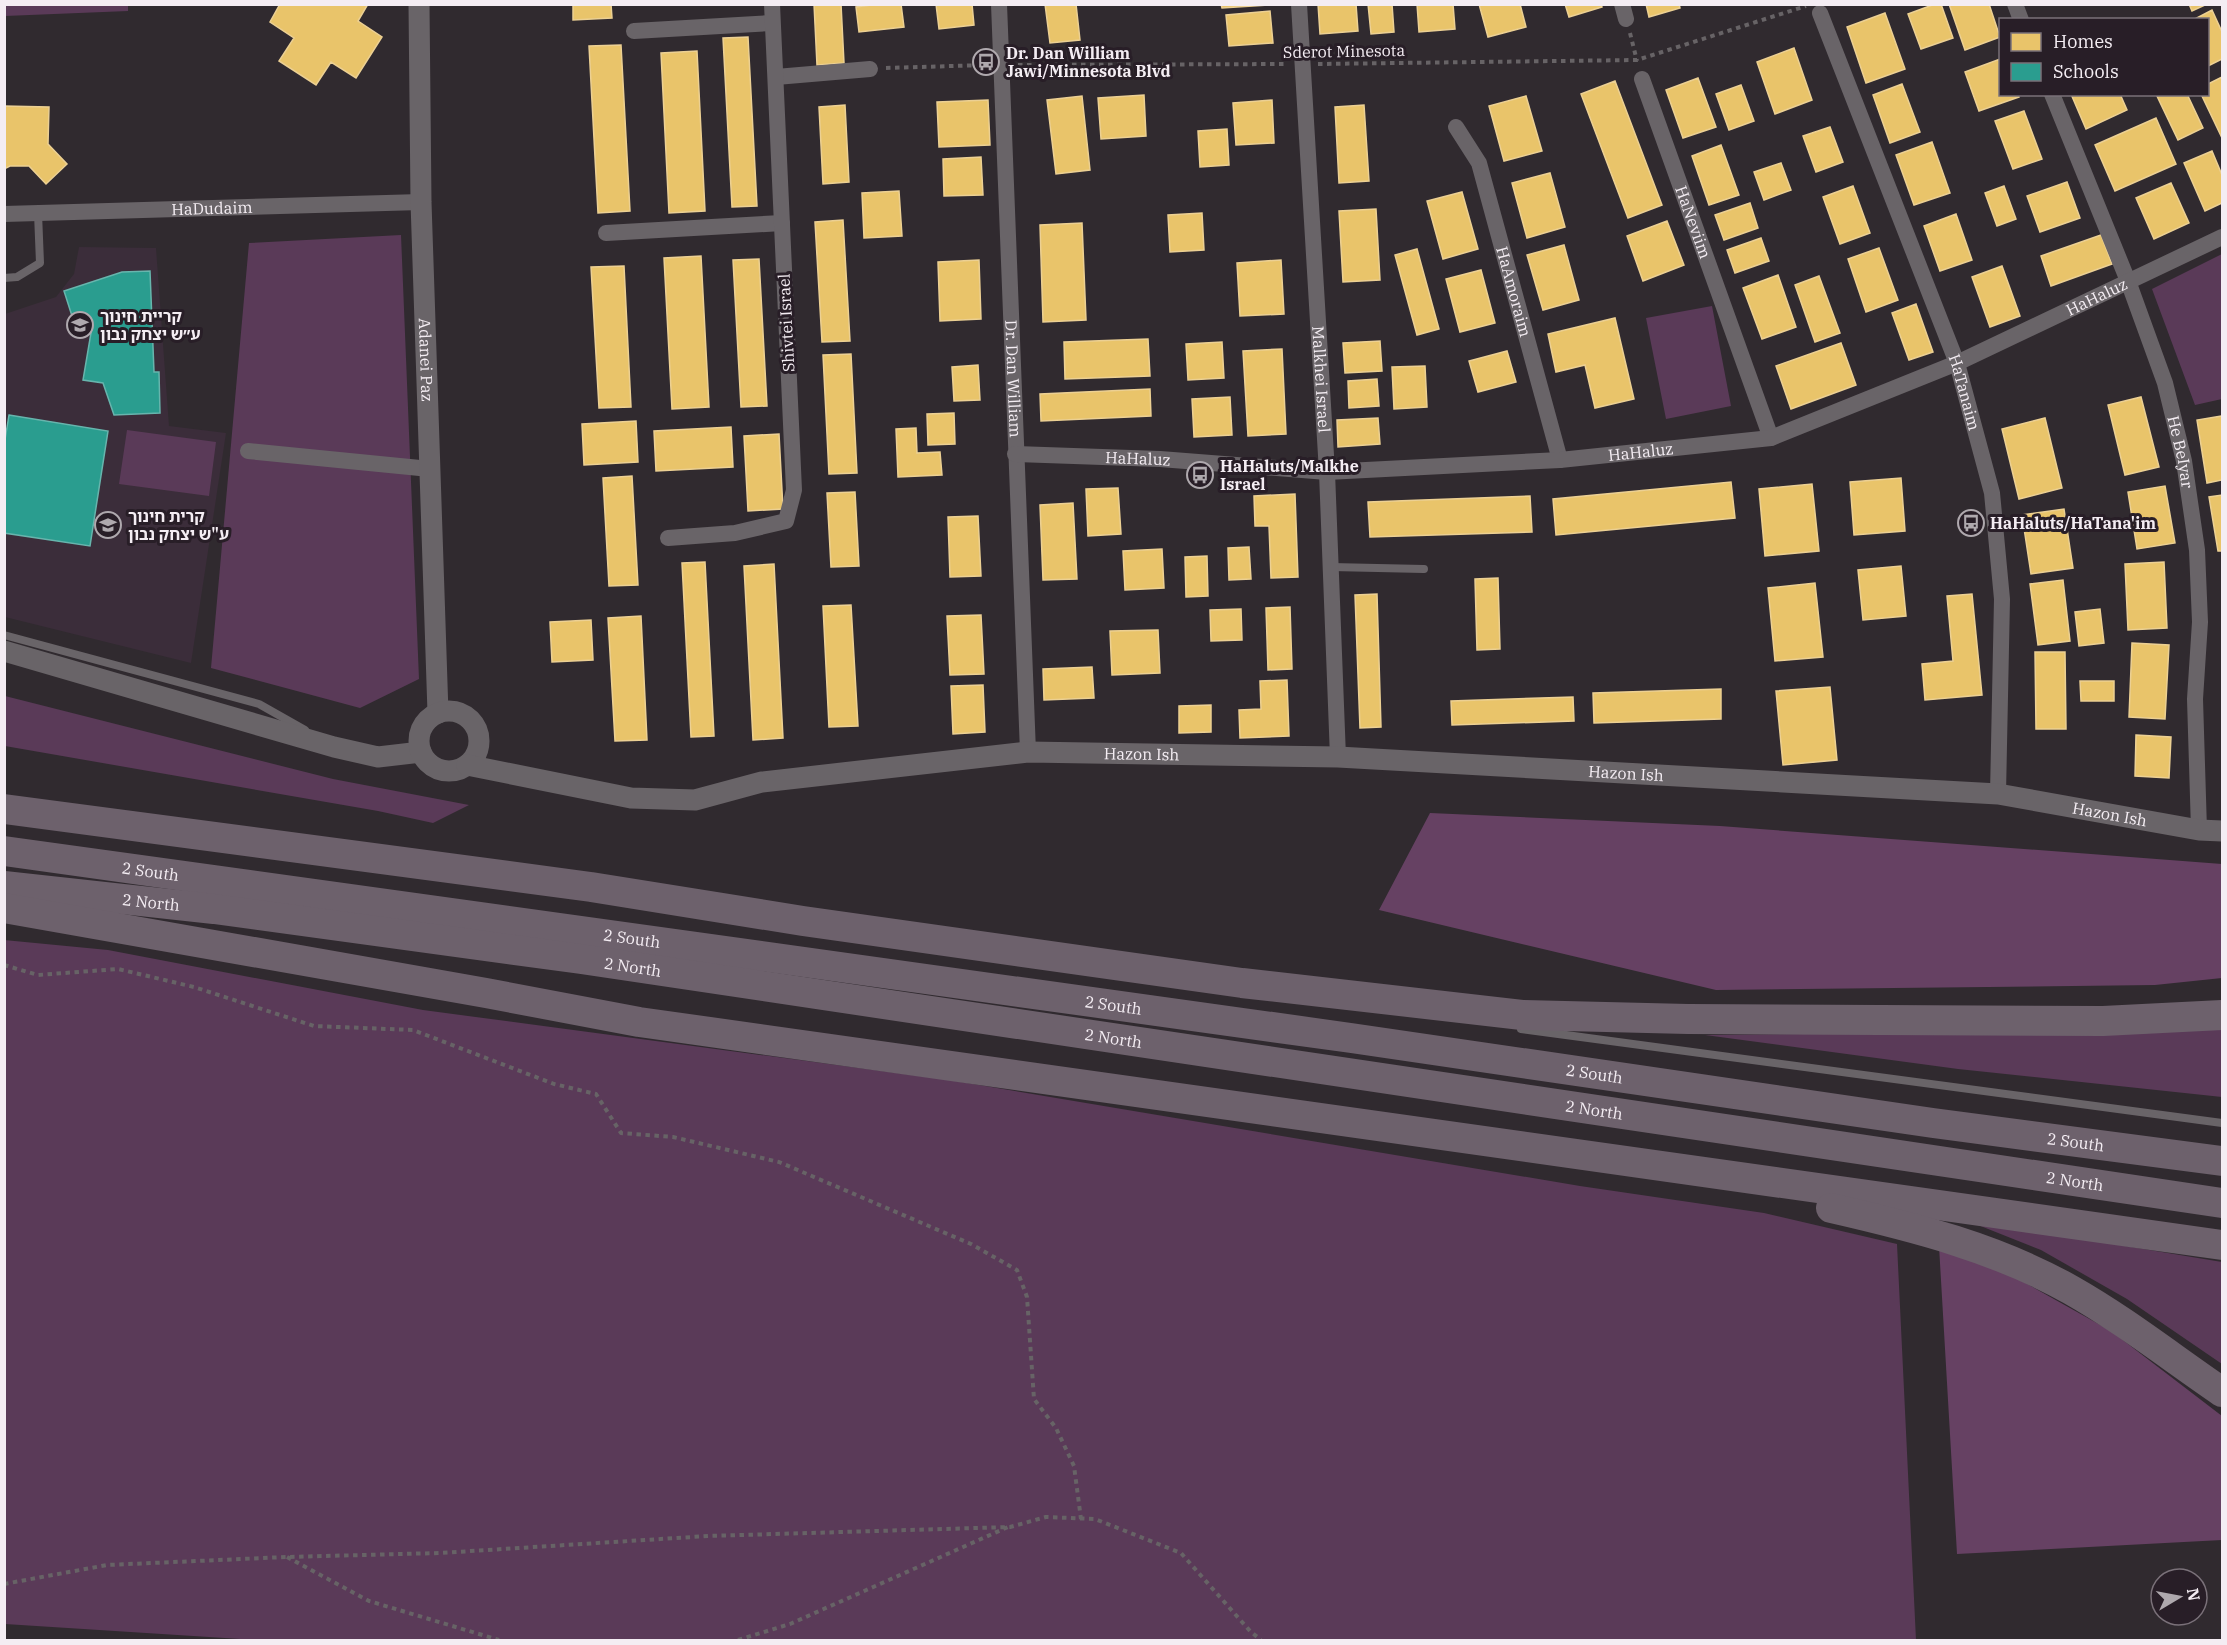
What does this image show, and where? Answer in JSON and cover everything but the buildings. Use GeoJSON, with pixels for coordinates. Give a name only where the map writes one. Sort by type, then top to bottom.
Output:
{"type":"FeatureCollection","features":[{"type":"Feature","properties":{"kind":"highway"},"geometry":{"type":"LineString","coordinates":[[4,789],[379,860]]}},
{"type":"Feature","properties":{"kind":"highway"},"geometry":{"type":"LineString","coordinates":[[4,809],[591,887],[803,921],[1242,983],[1522,1015],[1599,1018],[2103,1021],[2223,1016]]}},
{"type":"Feature","properties":{"kind":"highway","name":"2 South"},"geometry":{"type":"LineString","coordinates":[[4,851],[1351,1038],[1933,1123],[2223,1161]]}},
{"type":"Feature","properties":{"kind":"highway","name":"2 North"},"geometry":{"type":"LineString","coordinates":[[4,886],[214,909],[593,961],[2223,1203]]}},
{"type":"Feature","properties":{"kind":"highway"},"geometry":{"type":"LineString","coordinates":[[4,909],[639,1022],[2223,1245]]}},
{"type":"Feature","properties":{"kind":"highway"},"geometry":{"type":"LineString","coordinates":[[1620,1160],[1895,1223],[1992,1253],[2071,1290],[2154,1342],[2223,1392]]}},
{"type":"Feature","properties":{"kind":"street","name":"Adanei Paz"},"geometry":{"type":"LineString","coordinates":[[419,4],[421,202],[438,713]]}},
{"type":"Feature","properties":{"kind":"street","name":"Shivtei Israel"},"geometry":{"type":"LineString","coordinates":[[668,538],[735,533],[786,521],[794,490],[771,4]]}},
{"type":"Feature","properties":{"kind":"street","name":"Dr. Dan William"},"geometry":{"type":"LineString","coordinates":[[999,4],[1028,752]]}},
{"type":"Feature","properties":{"kind":"street","name":"Malkhei Israel"},"geometry":{"type":"LineString","coordinates":[[1299,4],[1328,472],[1338,757]]}},
{"type":"Feature","properties":{"kind":"street","name":"HaTanaim"},"geometry":{"type":"LineString","coordinates":[[1815,9],[1957,363],[1992,493],[2002,599],[1998,794]]}},
{"type":"Feature","properties":{"kind":"street"},"geometry":{"type":"LineString","coordinates":[[634,31],[772,23]]}},
{"type":"Feature","properties":{"kind":"street"},"geometry":{"type":"LineString","coordinates":[[776,78],[870,69]]}},
{"type":"Feature","properties":{"kind":"street","name":"HaNeviim"},"geometry":{"type":"LineString","coordinates":[[1642,79],[1771,438]]}},
{"type":"Feature","properties":{"kind":"street","name":"He BeIyar"},"geometry":{"type":"LineString","coordinates":[[2053,96],[2128,281],[2165,383],[2184,461],[2197,550],[2200,622],[2195,699],[2199,830]]}},
{"type":"Feature","properties":{"kind":"street","name":"HaAmoraim"},"geometry":{"type":"LineString","coordinates":[[1456,127],[1479,163],[1560,460]]}},
{"type":"Feature","properties":{"kind":"street","name":"HaDudaim"},"geometry":{"type":"LineString","coordinates":[[4,214],[421,202]]}},
{"type":"Feature","properties":{"kind":"street"},"geometry":{"type":"LineString","coordinates":[[606,233],[782,223]]}},
{"type":"Feature","properties":{"kind":"street","name":"HaHaluz"},"geometry":{"type":"LineString","coordinates":[[1015,453],[1160,459],[1328,472],[1560,460],[1771,438],[1957,363],[2223,237]]}},
{"type":"Feature","properties":{"kind":"street"},"geometry":{"type":"LineString","coordinates":[[248,451],[430,469]]}},
{"type":"Feature","properties":{"kind":"street"},"geometry":{"type":"LineString","coordinates":[[4,651],[334,747],[378,757],[420,752]]}},
{"type":"Feature","properties":{"kind":"street"},"geometry":{"type":"LineString","coordinates":[[448,711],[459,713],[475,726],[478,747],[474,758],[458,770],[447,771],[434,767],[420,752],[419,741],[422,726],[438,713],[448,711]]}},
{"type":"Feature","properties":{"kind":"street","name":"Hazon Ish"},"geometry":{"type":"LineString","coordinates":[[467,765],[631,798],[695,800],[762,782],[1028,752],[1141,752],[1338,757],[1998,794],[2199,830],[2223,831]]}},
{"type":"Feature","properties":{"kind":"lane"},"geometry":{"type":"LineString","coordinates":[[4,278],[17,278],[39,263],[38,213]]}},
{"type":"Feature","properties":{"kind":"lane"},"geometry":{"type":"LineString","coordinates":[[1331,567],[1424,569]]}},
{"type":"Feature","properties":{"kind":"lane"},"geometry":{"type":"LineString","coordinates":[[4,634],[259,704],[334,747]]}},
{"type":"Feature","properties":{"kind":"lane"},"geometry":{"type":"LineString","coordinates":[[1242,983],[1437,1015]]}},
{"type":"Feature","properties":{"kind":"lane"},"geometry":{"type":"LineString","coordinates":[[1517,1028],[2223,1123]]}},
{"type":"Feature","properties":{"kind":"path","name":"Sderot Minesota"},"geometry":{"type":"LineString","coordinates":[[870,69],[1001,65],[1637,60],[1815,9]]}},
{"type":"Feature","properties":{"kind":"path"},"geometry":{"type":"LineString","coordinates":[[1624,12],[1642,79]]}},
{"type":"Feature","properties":{"kind":"path"},"geometry":{"type":"LineString","coordinates":[[4,965],[38,975],[118,969],[194,987],[314,1026],[413,1030],[554,1084],[596,1094],[621,1133],[673,1137],[779,1162],[971,1244],[1017,1270],[1027,1297],[1034,1399],[1056,1428],[1074,1466],[1081,1519]]}},
{"type":"Feature","properties":{"kind":"path"},"geometry":{"type":"LineString","coordinates":[[738,1641],[790,1624],[1010,1527],[1046,1517],[1095,1519],[1181,1553],[1261,1641]]}},
{"type":"Feature","properties":{"kind":"path"},"geometry":{"type":"LineString","coordinates":[[4,1584],[107,1565],[440,1553],[708,1536],[1010,1527]]}},
{"type":"Feature","properties":{"kind":"path"},"geometry":{"type":"LineString","coordinates":[[286,1557],[369,1601],[499,1641]]}},
{"type":"Feature","properties":{"kind":"shaded area"},"geometry":{"type":"Polygon","coordinates":[[[4,5],[128,5],[128,11],[5,16],[4,5]]]}},
{"type":"Feature","properties":{"kind":"shaded area"},"geometry":{"type":"Polygon","coordinates":[[[401,235],[419,679],[360,708],[211,668],[249,243],[401,235]]]}},
{"type":"Feature","properties":{"kind":"shaded area","name":"קרית חינוך ע\"ש יצחק נבון"},"geometry":{"type":"Polygon","coordinates":[[[79,247],[156,248],[169,426],[226,433],[191,663],[5,617],[5,314],[56,297],[74,274],[79,247]]]}},
{"type":"Feature","properties":{"kind":"shaded area"},"geometry":{"type":"Polygon","coordinates":[[[2222,254],[2222,399],[2195,405],[2152,289],[2222,254]]]}},
{"type":"Feature","properties":{"kind":"shaded area"},"geometry":{"type":"Polygon","coordinates":[[[1712,306],[1731,406],[1666,419],[1646,318],[1712,306]]]}},
{"type":"Feature","properties":{"kind":"shaded area"},"geometry":{"type":"Polygon","coordinates":[[[127,430],[216,442],[209,496],[119,484],[127,430]]]}},
{"type":"Feature","properties":{"kind":"shaded area"},"geometry":{"type":"Polygon","coordinates":[[[5,696],[333,779],[469,805],[433,823],[378,811],[5,746],[5,696]]]}},
{"type":"Feature","properties":{"kind":"shaded area"},"geometry":{"type":"Polygon","coordinates":[[[1430,813],[1720,826],[2222,864],[2222,978],[2155,985],[1716,990],[1379,910],[1430,813]]]}},
{"type":"Feature","properties":{"kind":"shaded area"},"geometry":{"type":"Polygon","coordinates":[[[4,940],[108,950],[423,1010],[949,1080],[1580,1186],[1764,1213],[1897,1244],[1916,1640],[256,1640],[5,1624],[4,940]]]}},
{"type":"Feature","properties":{"kind":"shaded area"},"geometry":{"type":"Polygon","coordinates":[[[2222,1025],[2222,1097],[1958,1069],[1705,1035],[2161,1031],[2222,1025]]]}},
{"type":"Feature","properties":{"kind":"shaded area"},"geometry":{"type":"Polygon","coordinates":[[[1963,1219],[2222,1262],[2222,1364],[2127,1299],[2041,1250],[1963,1219]]]}},
{"type":"Feature","properties":{"kind":"shaded area"},"geometry":{"type":"Polygon","coordinates":[[[1939,1246],[1997,1267],[2111,1331],[2222,1416],[2222,1540],[1957,1554],[1939,1246]]]}},
{"type":"Feature","properties":{"kind":"place","name":"Dr. Dan William Jawi/Minnesota Blvd"},"geometry":{"type":"Point","coordinates":[986,62]}},
{"type":"Feature","properties":{"kind":"place","name":"קריית חינוך ע״ש יצחק נבון"},"geometry":{"type":"Point","coordinates":[80,325]}},
{"type":"Feature","properties":{"kind":"place","name":"HaHaluts/Malkhe Israel"},"geometry":{"type":"Point","coordinates":[1200,475]}},
{"type":"Feature","properties":{"kind":"place","name":"HaHaluts/HaTana'im"},"geometry":{"type":"Point","coordinates":[1971,523]}},
{"type":"Feature","properties":{"kind":"place","name":"קרית חינוך ע\"ש יצחק נבון"},"geometry":{"type":"Point","coordinates":[108,525]}}]}
